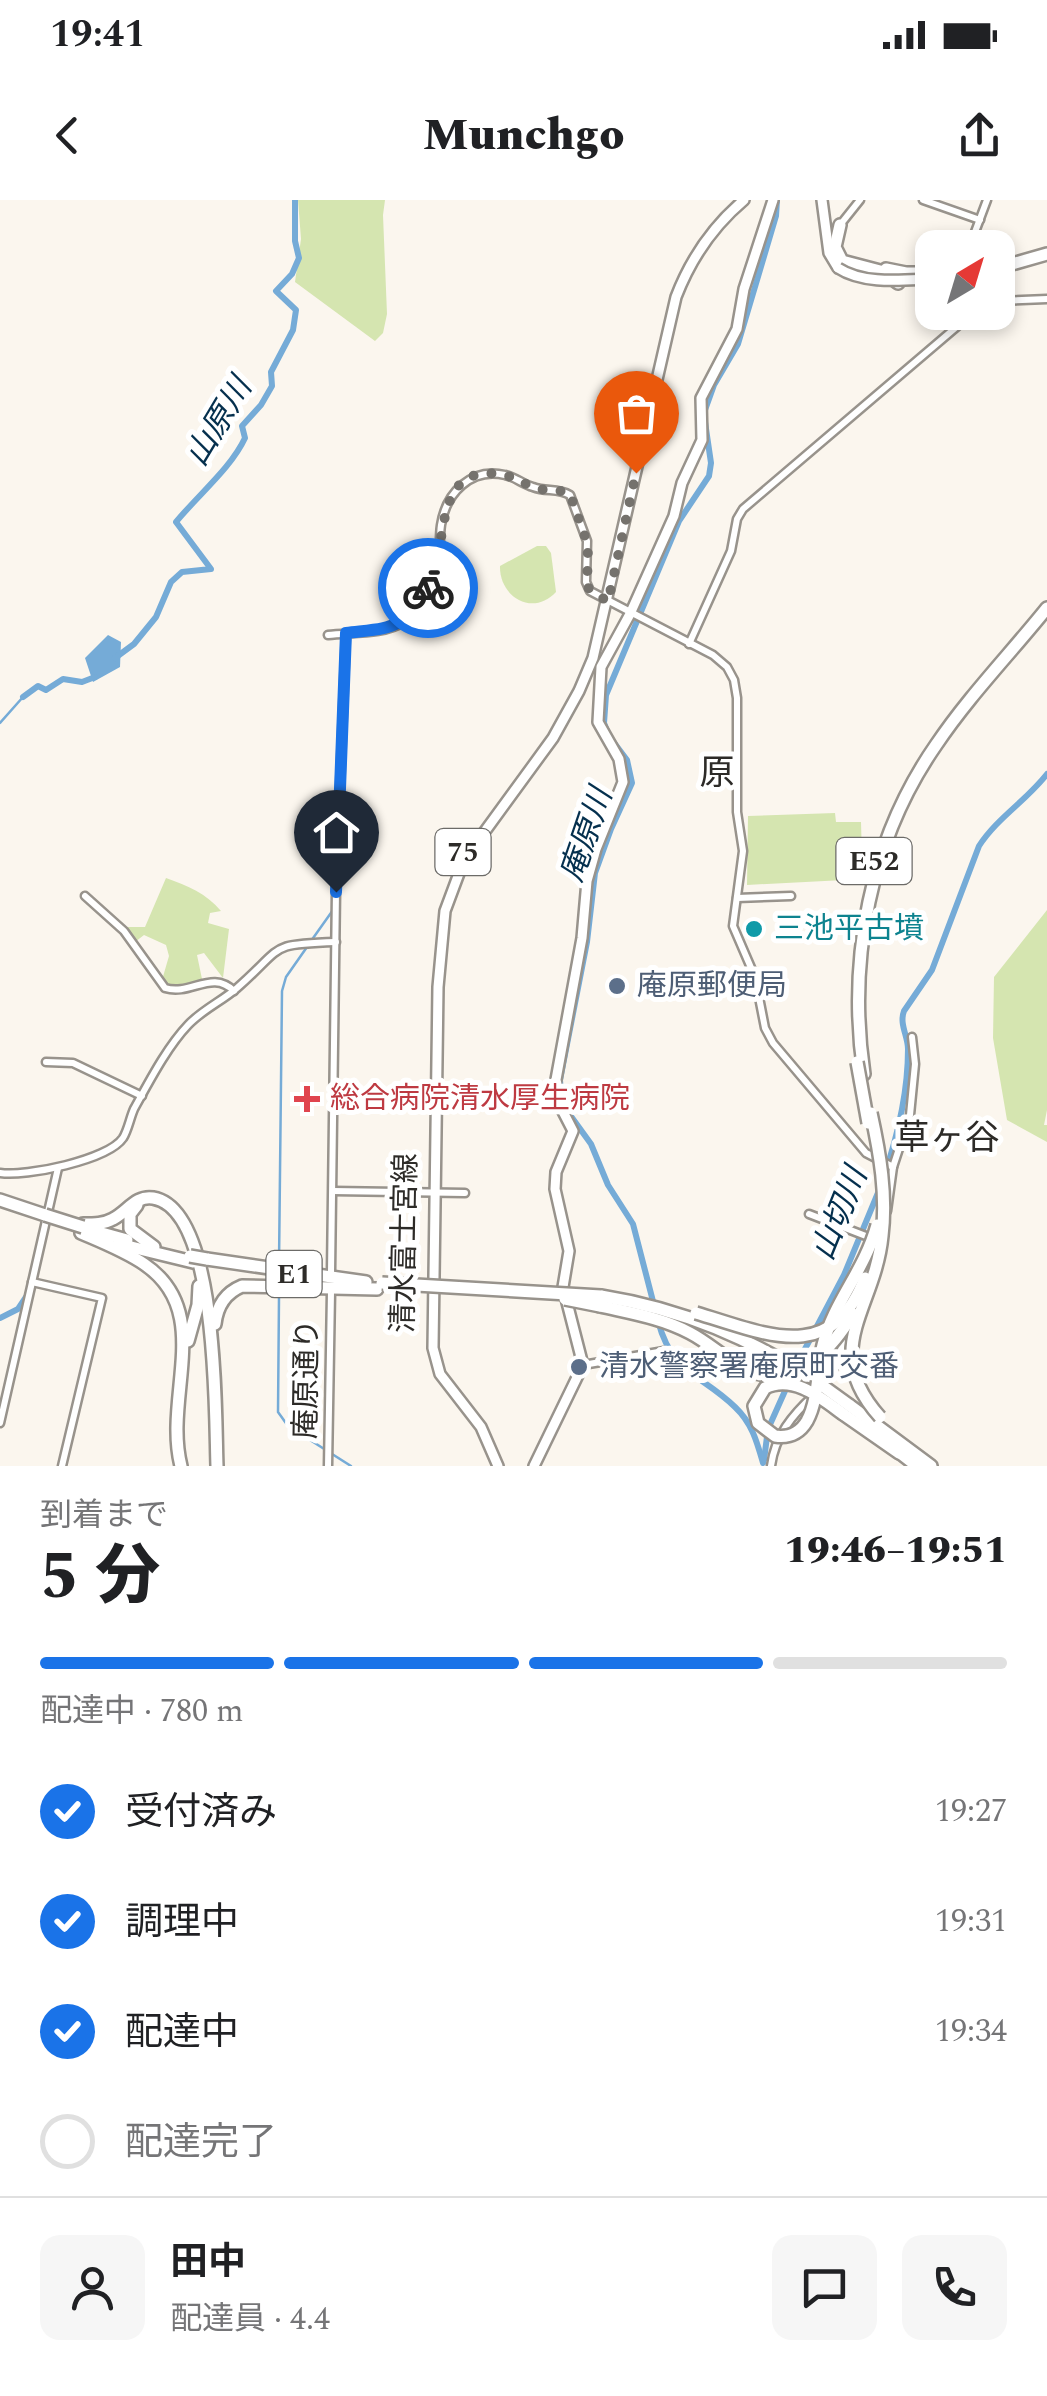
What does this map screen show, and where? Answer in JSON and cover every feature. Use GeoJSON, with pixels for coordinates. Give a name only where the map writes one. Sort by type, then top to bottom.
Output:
{"type":"FeatureCollection","features":[{"type":"Feature","properties":{"kind":"highway"},"geometry":{"type":"LineString","coordinates":[[831,220],[838,249],[846,260],[900,278],[915,278]]}},
{"type":"Feature","properties":{"kind":"highway"},"geometry":{"type":"LineString","coordinates":[[1015,260],[1046,251]]}},
{"type":"Feature","properties":{"kind":"highway","name":"E52"},"geometry":{"type":"LineString","coordinates":[[879,1219],[876,1165],[857,1062],[856,1023],[864,929],[884,846],[918,773],[954,716],[1047,600]]}},
{"type":"Feature","properties":{"kind":"highway","name":"E52"},"geometry":{"type":"LineString","coordinates":[[1032,622],[1047,608]]}},
{"type":"Feature","properties":{"kind":"highway","name":"E52"},"geometry":{"type":"LineString","coordinates":[[856,1023],[881,1165],[879,1219]]}},
{"type":"Feature","properties":{"kind":"highway"},"geometry":{"type":"LineString","coordinates":[[83,1228],[108,1222],[146,1198],[168,1206],[186,1230],[200,1266],[214,1356],[217,1466]]}},
{"type":"Feature","properties":{"kind":"highway"},"geometry":{"type":"LineString","coordinates":[[154,1247],[134,1234],[129,1224],[133,1208],[147,1200],[157,1202],[172,1214],[184,1232],[196,1266],[198,1305],[180,1369]]}},
{"type":"Feature","properties":{"kind":"highway","name":"E1"},"geometry":{"type":"LineString","coordinates":[[0,1203],[191,1259],[301,1281],[616,1302],[662,1312]]}},
{"type":"Feature","properties":{"kind":"highway"},"geometry":{"type":"LineString","coordinates":[[692,1321],[734,1364],[754,1373],[778,1375],[806,1366],[832,1344],[862,1297],[876,1258],[879,1219]]}},
{"type":"Feature","properties":{"kind":"highway"},"geometry":{"type":"LineString","coordinates":[[662,1312],[780,1337],[802,1337],[822,1331],[840,1319],[858,1294],[879,1219]]}},
{"type":"Feature","properties":{"kind":"highway"},"geometry":{"type":"LineString","coordinates":[[846,1410],[837,1410],[818,1397],[811,1393],[808,1391],[788,1383],[765,1388],[754,1406],[758,1424],[774,1436],[796,1433],[807,1420],[812,1408],[813,1400],[815,1388],[817,1375],[821,1354],[830,1324],[865,1263],[879,1219]]}},
{"type":"Feature","properties":{"kind":"highway"},"geometry":{"type":"LineString","coordinates":[[879,1219],[877,1268],[855,1323],[850,1350],[856,1383],[872,1426],[902,1455],[930,1465]]}},
{"type":"Feature","properties":{"kind":"highway"},"geometry":{"type":"LineString","coordinates":[[83,1228],[143,1262],[168,1286],[184,1320],[176,1415],[181,1466]]}},
{"type":"Feature","properties":{"kind":"highway","name":"E1"},"geometry":{"type":"LineString","coordinates":[[83,1228],[191,1259]]}},
{"type":"Feature","properties":{"kind":"highway"},"geometry":{"type":"LineString","coordinates":[[214,1356],[218,1307],[230,1292],[242,1286],[380,1287]]}},
{"type":"Feature","properties":{"kind":"highway","name":"E1"},"geometry":{"type":"LineString","coordinates":[[380,1287],[600,1301]]}},
{"type":"Feature","properties":{"kind":"highway"},"geometry":{"type":"LineString","coordinates":[[662,1312],[756,1344],[930,1465]]}},
{"type":"Feature","properties":{"kind":"highway"},"geometry":{"type":"LineString","coordinates":[[208,1466],[216,1393]]}},
{"type":"Feature","properties":{"kind":"highway"},"geometry":{"type":"LineString","coordinates":[[176,1415],[180,1438],[192,1466]]}},
{"type":"Feature","properties":{"kind":"main road","name":"清水富士宮線"},"geometry":{"type":"LineString","coordinates":[[496,1466],[482,1426],[446,1384],[435,1360],[434,956],[441,909],[466,847],[541,748],[566,707],[587,658],[606,602],[676,297],[692,262],[715,228],[744,200]]}},
{"type":"Feature","properties":{"kind":"main road"},"geometry":{"type":"LineString","coordinates":[[534,1466],[583,1365],[563,1287],[569,1250],[555,1190],[556,1172],[573,1131],[557,1100],[555,1085],[582,938],[587,881],[623,782],[619,759],[598,722],[600,673],[674,516],[682,483],[702,440],[701,398],[736,330],[744,290],[773,200]]}},
{"type":"Feature","properties":{"kind":"main road"},"geometry":{"type":"LineString","coordinates":[[823,200],[831,220],[830,244],[839,266],[866,274],[915,276]]}},
{"type":"Feature","properties":{"kind":"street"},"geometry":{"type":"LineString","coordinates":[[831,220],[860,200]]}},
{"type":"Feature","properties":{"kind":"street"},"geometry":{"type":"LineString","coordinates":[[923,200],[980,220]]}},
{"type":"Feature","properties":{"kind":"street"},"geometry":{"type":"LineString","coordinates":[[976,230],[987,200]]}},
{"type":"Feature","properties":{"kind":"street"},"geometry":{"type":"LineString","coordinates":[[1015,300],[1047,299]]}},
{"type":"Feature","properties":{"kind":"street"},"geometry":{"type":"LineString","coordinates":[[689,644],[733,546],[743,509],[950,330]]}},
{"type":"Feature","properties":{"kind":"street"},"geometry":{"type":"LineString","coordinates":[[328,635],[392,628],[410,615],[435,574],[446,506],[463,484],[486,474],[508,476],[537,489],[570,494],[588,545],[587,587],[606,602],[722,662],[731,674],[736,690],[742,851],[734,933],[755,977],[765,1028],[866,1153],[893,1167]]}},
{"type":"Feature","properties":{"kind":"street"},"geometry":{"type":"LineString","coordinates":[[331,1272],[346,633]]}},
{"type":"Feature","properties":{"kind":"street"},"geometry":{"type":"LineString","coordinates":[[85,896],[124,930],[165,988],[182,990],[214,980],[226,982],[234,991]]}},
{"type":"Feature","properties":{"kind":"street"},"geometry":{"type":"LineString","coordinates":[[737,898],[791,896]]}},
{"type":"Feature","properties":{"kind":"street"},"geometry":{"type":"LineString","coordinates":[[0,1173],[14,1175],[58,1168],[119,1142],[142,1096],[185,1028],[234,991],[281,946],[336,942]]}},
{"type":"Feature","properties":{"kind":"street"},"geometry":{"type":"LineString","coordinates":[[772,1466],[783,1430],[826,1383],[836,1365],[844,1336],[850,1283],[869,1237],[889,1208],[893,1167],[910,1115],[916,1064],[912,1037]]}},
{"type":"Feature","properties":{"kind":"street"},"geometry":{"type":"LineString","coordinates":[[46,1062],[72,1063],[142,1096]]}},
{"type":"Feature","properties":{"kind":"street"},"geometry":{"type":"LineString","coordinates":[[0,1423],[58,1168]]}},
{"type":"Feature","properties":{"kind":"street"},"geometry":{"type":"LineString","coordinates":[[332,1191],[464,1193]]}},
{"type":"Feature","properties":{"kind":"street"},"geometry":{"type":"LineString","coordinates":[[809,1214],[869,1237]]}},
{"type":"Feature","properties":{"kind":"street"},"geometry":{"type":"LineString","coordinates":[[32,1282],[102,1298],[62,1466]]}},
{"type":"Feature","properties":{"kind":"street","name":"庵原通り"},"geometry":{"type":"LineString","coordinates":[[328,1466],[331,1292]]}},
{"type":"Feature","properties":{"kind":"street"},"geometry":{"type":"LineString","coordinates":[[583,1365],[664,1350]]}},
{"type":"Feature","properties":{"kind":"green space"},"geometry":{"type":"Polygon","coordinates":[[[298,200],[385,200],[387,314],[383,333],[375,341],[295,282],[301,239],[298,200]]]}},
{"type":"Feature","properties":{"kind":"green space"},"geometry":{"type":"Polygon","coordinates":[[[537,546],[546,546],[551,553],[556,592],[537,603],[528,603],[505,587],[500,566],[537,546]]]}},
{"type":"Feature","properties":{"kind":"green space"},"geometry":{"type":"Polygon","coordinates":[[[835,813],[836,822],[861,822],[862,858],[851,865],[844,880],[747,885],[748,816],[835,813]]]}},
{"type":"Feature","properties":{"kind":"green space"},"geometry":{"type":"Polygon","coordinates":[[[166,878],[203,895],[221,911],[210,913],[208,923],[229,929],[223,978],[204,953],[197,955],[202,979],[174,987],[162,980],[169,956],[166,945],[144,935],[135,942],[124,927],[145,927],[166,878]]]}},
{"type":"Feature","properties":{"kind":"green space"},"geometry":{"type":"Polygon","coordinates":[[[1047,910],[1047,1142],[1007,1120],[993,1038],[994,977],[1047,910]]]}},
{"type":"Feature","properties":{"kind":"water"},"geometry":{"type":"Polygon","coordinates":[[[108,635],[121,642],[120,667],[93,682],[85,658],[108,635]]]}},
{"type":"Feature","properties":{"kind":"waterway","name":"山原川"},"geometry":{"type":"LineString","coordinates":[[115,658],[134,644],[156,617],[171,582],[182,572],[211,569],[176,522],[239,449],[245,438],[242,426],[272,386],[271,372],[293,330],[296,310],[276,291],[292,274],[299,258],[295,200]]}},
{"type":"Feature","properties":{"kind":"waterway","name":"庵原川"},"geometry":{"type":"LineString","coordinates":[[705,410],[714,385],[738,344],[776,216],[777,200]]}},
{"type":"Feature","properties":{"kind":"waterway","name":"庵原川"},"geometry":{"type":"LineString","coordinates":[[655,1309],[633,1224],[608,1185],[591,1144],[565,1108],[560,1080],[587,942],[595,873],[632,783],[627,760],[604,723],[606,695],[679,521],[709,476],[705,422]]}},
{"type":"Feature","properties":{"kind":"waterway","name":"山原川"},"geometry":{"type":"LineString","coordinates":[[23,697],[38,686],[46,690],[63,679],[82,682],[95,677]]}},
{"type":"Feature","properties":{"kind":"waterway","name":"山原川"},"geometry":{"type":"LineString","coordinates":[[0,723],[23,697]]}},
{"type":"Feature","properties":{"kind":"waterway","name":"山切川"},"geometry":{"type":"LineString","coordinates":[[884,1176],[906,1082],[904,1011],[932,970],[979,846],[1047,774]]}},
{"type":"Feature","properties":{"kind":"waterway"},"geometry":{"type":"LineString","coordinates":[[311,941],[333,910]]}},
{"type":"Feature","properties":{"kind":"waterway"},"geometry":{"type":"LineString","coordinates":[[279,1264],[282,991],[286,977],[307,947]]}},
{"type":"Feature","properties":{"kind":"waterway","name":"山切川"},"geometry":{"type":"LineString","coordinates":[[796,1366],[844,1275],[880,1188]]}},
{"type":"Feature","properties":{"kind":"waterway"},"geometry":{"type":"LineString","coordinates":[[0,1318],[18,1309],[26,1297]]}},
{"type":"Feature","properties":{"kind":"waterway"},"geometry":{"type":"LineString","coordinates":[[279,1297],[278,1412],[288,1426],[351,1466]]}},
{"type":"Feature","properties":{"kind":"waterway","name":"庵原川"},"geometry":{"type":"LineString","coordinates":[[658,1321],[664,1339],[680,1363],[723,1396],[746,1420],[763,1463]]}},
{"type":"Feature","properties":{"kind":"waterway","name":"山切川"},"geometry":{"type":"LineString","coordinates":[[764,1460],[768,1429],[789,1382]]}},
{"type":"Feature","properties":{"kind":"way so far"},"geometry":{"type":"LineString","coordinates":[[428,588],[440,555],[442,518],[453,494],[477,476],[501,474],[537,489],[570,494],[588,545],[587,587],[608,602],[636,473]]}},
{"type":"Feature","properties":{"kind":"place","name":"三池平古墳"},"geometry":{"type":"Point","coordinates":[754,929]}},
{"type":"Feature","properties":{"kind":"place","name":"庵原郵便局"},"geometry":{"type":"Point","coordinates":[617,986]}},
{"type":"Feature","properties":{"kind":"place","name":"総合病院清水厚生病院"},"geometry":{"type":"Point","coordinates":[307,1099]}},
{"type":"Feature","properties":{"kind":"place","name":"清水警察署庵原町交番"},"geometry":{"type":"Point","coordinates":[579,1367]}},
{"type":"Feature","properties":{"kind":"district","name":"原"},"geometry":{"type":"Point","coordinates":[717,773]}},
{"type":"Feature","properties":{"kind":"district","name":"草ヶ谷"},"geometry":{"type":"Point","coordinates":[947,1138]}},
{"type":"Feature","properties":{"kind":"route"},"geometry":{"type":"LineString","coordinates":[[336,892],[346,633],[392,628],[410,615],[428,588]]}}]}
